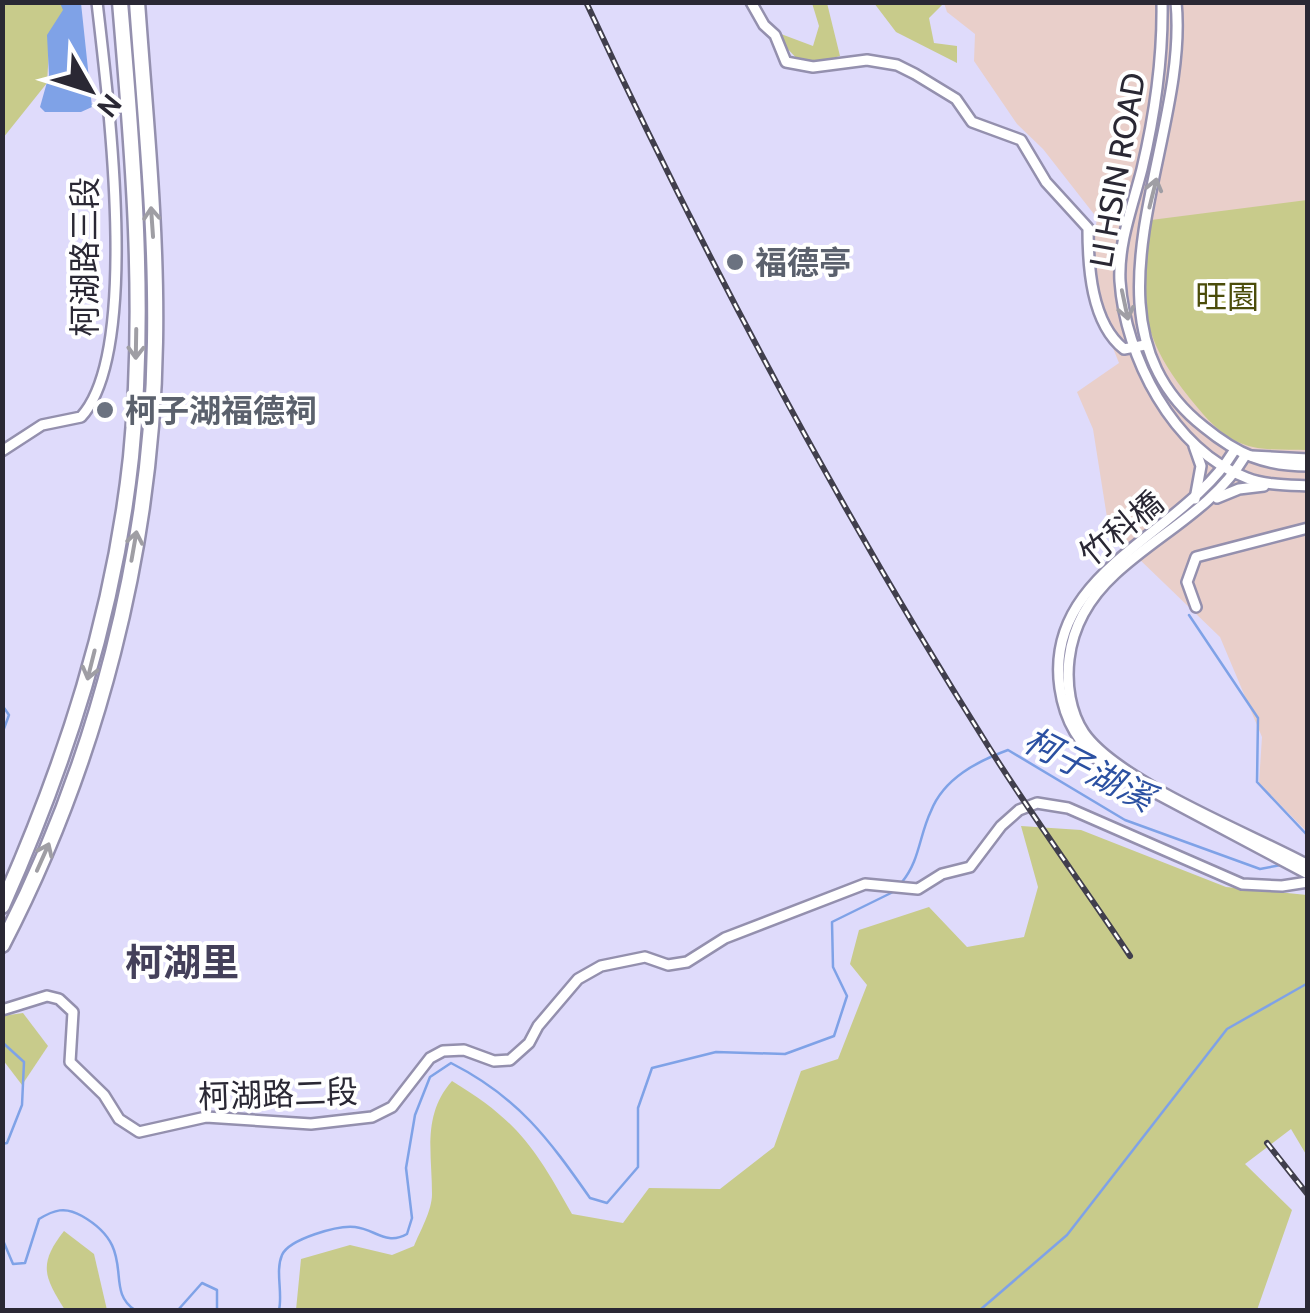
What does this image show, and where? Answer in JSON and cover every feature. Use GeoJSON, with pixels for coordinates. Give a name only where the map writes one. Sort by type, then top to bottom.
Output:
{"type":"FeatureCollection","features":[{"type":"Feature","properties":{"kind":"highway"},"geometry":{"type":"LineString","coordinates":[[2,906],[45,811],[90,673],[112,580],[131,456],[136,238],[120,2]]}},
{"type":"Feature","properties":{"kind":"highway"},"geometry":{"type":"LineString","coordinates":[[2,946],[66,801],[103,688],[144,496],[156,342],[137,2]]}},
{"type":"Feature","properties":{"kind":"street","name":"柯湖路三段"},"geometry":{"type":"LineString","coordinates":[[2,450],[42,425],[80,417],[96,396],[110,346],[114,221],[97,2]]}},
{"type":"Feature","properties":{"kind":"street"},"geometry":{"type":"LineString","coordinates":[[751,2],[764,25],[775,35],[786,62],[798,66],[850,60],[896,65],[956,98],[972,122],[1020,140],[1046,182],[1088,228],[1089,278],[1114,342],[1124,349],[1146,345]]}},
{"type":"Feature","properties":{"kind":"street","name":"LI HSIN ROAD"},"geometry":{"type":"LineString","coordinates":[[1162,2],[1157,91],[1123,240],[1120,282],[1134,348],[1152,388],[1185,434],[1225,466],[1249,479],[1305,486]]}},
{"type":"Feature","properties":{"kind":"street","name":"LI HSIN ROAD"},"geometry":{"type":"LineString","coordinates":[[1176,2],[1176,72],[1136,284],[1146,345],[1186,413],[1234,451],[1308,466]]}},
{"type":"Feature","properties":{"kind":"street"},"geometry":{"type":"LineString","coordinates":[[1185,434],[1201,466],[1194,502]]}},
{"type":"Feature","properties":{"kind":"street","name":"竹科橋"},"geometry":{"type":"LineString","coordinates":[[1234,451],[1194,502],[1112,565],[1081,598],[1062,646],[1062,705],[1085,750],[1105,766],[1308,878]]}},
{"type":"Feature","properties":{"kind":"street"},"geometry":{"type":"LineString","coordinates":[[1210,502],[1245,456],[1308,459]]}},
{"type":"Feature","properties":{"kind":"street"},"geometry":{"type":"LineString","coordinates":[[1210,502],[1239,489],[1305,486]]}},
{"type":"Feature","properties":{"kind":"street","name":"竹科橋"},"geometry":{"type":"LineString","coordinates":[[1210,502],[1096,591],[1080,617],[1070,647],[1067,678],[1071,704],[1082,730],[1113,760],[1308,865]]}},
{"type":"Feature","properties":{"kind":"street"},"geometry":{"type":"LineString","coordinates":[[1196,607],[1187,582],[1196,557],[1308,528]]}},
{"type":"Feature","properties":{"kind":"street","name":"柯湖路二段"},"geometry":{"type":"LineString","coordinates":[[2,1010],[47,996],[67,1005],[73,1012],[70,1062],[104,1095],[119,1119],[139,1132],[206,1117],[311,1124],[353,1121],[392,1107],[430,1058],[443,1051],[510,1060],[529,1044],[538,1026],[578,979],[601,966],[645,958],[668,966],[687,962],[725,938],[865,884],[918,890],[942,874],[970,867],[1019,810],[1051,802],[1242,884],[1282,886],[1308,878]]}},
{"type":"Feature","properties":{"kind":"shaded area"},"geometry":{"type":"Polygon","coordinates":[[[944,3],[1307,3],[1307,832],[1259,783],[1262,737],[1220,637],[1109,530],[1093,429],[1077,392],[1119,363],[1088,285],[1097,218],[1043,149],[1017,124],[974,61],[975,34],[947,12],[944,3]]]}},
{"type":"Feature","properties":{"kind":"green space"},"geometry":{"type":"Polygon","coordinates":[[[3,3],[66,3],[49,50],[47,83],[3,138],[3,3]]]}},
{"type":"Feature","properties":{"kind":"green space"},"geometry":{"type":"Polygon","coordinates":[[[812,3],[827,3],[840,56],[804,66],[782,43],[781,34],[813,46],[819,26],[812,3]]]}},
{"type":"Feature","properties":{"kind":"green space"},"geometry":{"type":"Polygon","coordinates":[[[874,3],[944,3],[929,18],[934,43],[957,46],[957,63],[896,32],[874,3]]]}},
{"type":"Feature","properties":{"kind":"green space","name":"旺園"},"geometry":{"type":"Polygon","coordinates":[[[1307,200],[1307,450],[1244,445],[1209,420],[1178,383],[1154,341],[1145,299],[1151,220],[1307,200]]]}},
{"type":"Feature","properties":{"kind":"green space"},"geometry":{"type":"Polygon","coordinates":[[[1021,826],[1081,830],[1226,887],[1307,895],[1307,1156],[1291,1129],[1245,1164],[1292,1210],[1257,1310],[296,1310],[301,1259],[350,1245],[392,1255],[414,1246],[431,1200],[432,1121],[452,1081],[493,1109],[523,1138],[572,1214],[623,1223],[649,1188],[720,1189],[774,1147],[801,1071],[838,1059],[867,985],[850,964],[859,930],[929,907],[967,947],[1024,937],[1038,887],[1021,826]]]}},
{"type":"Feature","properties":{"kind":"green space"},"geometry":{"type":"Polygon","coordinates":[[[23,1013],[48,1046],[22,1085],[3,1060],[2,1016],[23,1013]]]}},
{"type":"Feature","properties":{"kind":"green space"},"geometry":{"type":"Polygon","coordinates":[[[64,1231],[94,1254],[107,1310],[65,1310],[52,1288],[47,1262],[64,1231]]]}},
{"type":"Feature","properties":{"kind":"water"},"geometry":{"type":"Polygon","coordinates":[[[60,3],[81,3],[92,107],[81,112],[45,112],[40,107],[49,75],[47,35],[63,10],[60,3]]]}},
{"type":"Feature","properties":{"kind":"waterway"},"geometry":{"type":"LineString","coordinates":[[1189,615],[1258,718],[1257,782],[1308,836]]}},
{"type":"Feature","properties":{"kind":"waterway","name":"柯子湖溪"},"geometry":{"type":"LineString","coordinates":[[2,705],[9,715],[2,734]]}},
{"type":"Feature","properties":{"kind":"waterway","name":"柯子湖溪"},"geometry":{"type":"LineString","coordinates":[[902,882],[944,789],[974,765],[1008,750],[1125,820],[1260,869],[1281,865]]}},
{"type":"Feature","properties":{"kind":"waterway","name":"柯子湖溪"},"geometry":{"type":"LineString","coordinates":[[279,1310],[280,1261],[294,1244],[315,1234],[347,1227],[362,1228],[387,1238],[407,1234],[412,1218],[406,1168],[415,1115],[430,1077],[451,1063],[495,1090],[545,1138],[590,1198],[607,1203],[638,1167],[638,1108],[652,1068],[716,1052],[785,1054],[834,1036],[847,996],[833,967],[832,922],[893,892]]}},
{"type":"Feature","properties":{"kind":"waterway"},"geometry":{"type":"LineString","coordinates":[[980,1310],[1067,1235],[1227,1029],[1308,983]]}},
{"type":"Feature","properties":{"kind":"waterway","name":"柯子湖溪"},"geometry":{"type":"LineString","coordinates":[[2,1042],[24,1062],[22,1105],[7,1143],[2,1144]]}},
{"type":"Feature","properties":{"kind":"waterway","name":"柯子湖溪"},"geometry":{"type":"LineString","coordinates":[[2,1238],[13,1264],[25,1263],[39,1219],[60,1210],[82,1216],[110,1242],[116,1255],[121,1291],[135,1310]]}},
{"type":"Feature","properties":{"kind":"waterway","name":"柯子湖溪"},"geometry":{"type":"LineString","coordinates":[[178,1310],[202,1283],[217,1290],[217,1310]]}},
{"type":"Feature","properties":{"kind":"railway"},"geometry":{"type":"LineString","coordinates":[[586,2],[726,288],[827,475],[990,749],[1130,956]]}},
{"type":"Feature","properties":{"kind":"railway"},"geometry":{"type":"LineString","coordinates":[[1267,1143],[1308,1195]]}},
{"type":"Feature","properties":{"kind":"place","name":"福德亭"},"geometry":{"type":"Point","coordinates":[735,262]}},
{"type":"Feature","properties":{"kind":"place","name":"柯子湖福德祠"},"geometry":{"type":"Point","coordinates":[105,410]}},
{"type":"Feature","properties":{"kind":"district","name":"柯湖里"},"geometry":{"type":"Point","coordinates":[182,962]}}]}
